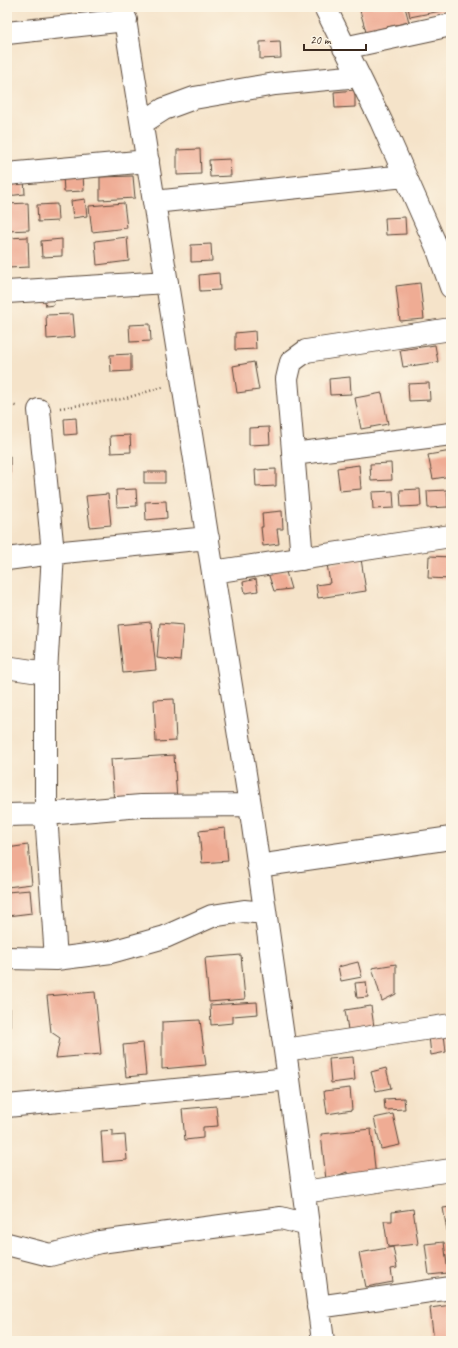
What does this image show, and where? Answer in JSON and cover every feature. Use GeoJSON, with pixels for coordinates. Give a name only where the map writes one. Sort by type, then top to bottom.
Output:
{"type":"FeatureCollection","features":[{"type":"Feature","properties":{"kind":"street"},"geometry":{"type":"LineString","coordinates":[[325,7],[381,121],[406,176],[444,247],[451,287]]}},
{"type":"Feature","properties":{"kind":"street"},"geometry":{"type":"LineString","coordinates":[[7,33],[127,11],[154,202],[250,805],[289,1079],[318,1307],[324,1341]]}},
{"type":"Feature","properties":{"kind":"street"},"geometry":{"type":"LineString","coordinates":[[344,48],[451,25]]}},
{"type":"Feature","properties":{"kind":"street"},"geometry":{"type":"LineString","coordinates":[[142,122],[164,109],[194,98],[275,84],[359,76]]}},
{"type":"Feature","properties":{"kind":"street"},"geometry":{"type":"LineString","coordinates":[[7,174],[148,161]]}},
{"type":"Feature","properties":{"kind":"street"},"geometry":{"type":"LineString","coordinates":[[154,202],[406,176]]}},
{"type":"Feature","properties":{"kind":"street"},"geometry":{"type":"LineString","coordinates":[[7,292],[167,282]]}},
{"type":"Feature","properties":{"kind":"street"},"geometry":{"type":"LineString","coordinates":[[302,559],[287,380],[291,362],[306,351],[451,329]]}},
{"type":"Feature","properties":{"kind":"street"},"geometry":{"type":"LineString","coordinates":[[39,410],[53,553],[46,673],[46,814],[56,960]]}},
{"type":"Feature","properties":{"kind":"street"},"geometry":{"type":"LineString","coordinates":[[293,454],[451,434]]}},
{"type":"Feature","properties":{"kind":"street"},"geometry":{"type":"LineString","coordinates":[[213,572],[451,536]]}},
{"type":"Feature","properties":{"kind":"street"},"geometry":{"type":"LineString","coordinates":[[7,559],[208,538]]}},
{"type":"Feature","properties":{"kind":"street"},"geometry":{"type":"LineString","coordinates":[[7,668],[46,673]]}},
{"type":"Feature","properties":{"kind":"street"},"geometry":{"type":"LineString","coordinates":[[7,815],[46,814],[141,806],[250,805]]}},
{"type":"Feature","properties":{"kind":"street"},"geometry":{"type":"LineString","coordinates":[[258,866],[451,838]]}},
{"type":"Feature","properties":{"kind":"street"},"geometry":{"type":"LineString","coordinates":[[7,958],[56,960],[111,952],[165,937],[212,916],[244,912],[265,914]]}},
{"type":"Feature","properties":{"kind":"street"},"geometry":{"type":"LineString","coordinates":[[285,1050],[451,1025]]}},
{"type":"Feature","properties":{"kind":"street"},"geometry":{"type":"LineString","coordinates":[[7,1106],[289,1079]]}},
{"type":"Feature","properties":{"kind":"street"},"geometry":{"type":"LineString","coordinates":[[304,1192],[451,1170]]}},
{"type":"Feature","properties":{"kind":"street"},"geometry":{"type":"LineString","coordinates":[[7,1244],[50,1254],[100,1242],[266,1219],[281,1218],[308,1226]]}},
{"type":"Feature","properties":{"kind":"street"},"geometry":{"type":"LineString","coordinates":[[318,1307],[451,1288]]}},
{"type":"Feature","properties":{"kind":"path"},"geometry":{"type":"LineString","coordinates":[[7,404],[39,410],[123,399],[183,381]]}},
{"type":"Feature","properties":{"kind":"building"},"geometry":{"type":"Polygon","coordinates":[[[359,7],[405,7],[409,22],[366,32],[359,7]]]}},
{"type":"Feature","properties":{"kind":"building"},"geometry":{"type":"Polygon","coordinates":[[[408,7],[451,7],[451,9],[410,17],[408,7]]]}},
{"type":"Feature","properties":{"kind":"building"},"geometry":{"type":"Polygon","coordinates":[[[280,41],[281,58],[260,59],[260,42],[280,41]]]}},
{"type":"Feature","properties":{"kind":"building"},"geometry":{"type":"Polygon","coordinates":[[[355,90],[355,107],[335,108],[334,92],[355,90]]]}},
{"type":"Feature","properties":{"kind":"building"},"geometry":{"type":"Polygon","coordinates":[[[200,149],[201,174],[177,175],[177,150],[200,149]]]}},
{"type":"Feature","properties":{"kind":"building"},"geometry":{"type":"Polygon","coordinates":[[[230,159],[231,176],[210,177],[209,160],[230,159]]]}},
{"type":"Feature","properties":{"kind":"building"},"geometry":{"type":"Polygon","coordinates":[[[83,175],[84,191],[64,192],[63,176],[83,175]]]}},
{"type":"Feature","properties":{"kind":"building"},"geometry":{"type":"Polygon","coordinates":[[[133,176],[135,198],[100,200],[100,177],[133,176]]]}},
{"type":"Feature","properties":{"kind":"building"},"geometry":{"type":"Polygon","coordinates":[[[24,178],[25,194],[7,196],[7,179],[24,178]]]}},
{"type":"Feature","properties":{"kind":"building"},"geometry":{"type":"Polygon","coordinates":[[[85,199],[87,216],[73,218],[71,201],[85,199]]]}},
{"type":"Feature","properties":{"kind":"building"},"geometry":{"type":"Polygon","coordinates":[[[28,203],[29,230],[7,231],[7,204],[28,203]]]}},
{"type":"Feature","properties":{"kind":"building"},"geometry":{"type":"Polygon","coordinates":[[[124,203],[127,228],[92,232],[89,206],[124,203]]]}},
{"type":"Feature","properties":{"kind":"building"},"geometry":{"type":"Polygon","coordinates":[[[57,204],[58,221],[38,222],[37,205],[57,204]]]}},
{"type":"Feature","properties":{"kind":"building"},"geometry":{"type":"Polygon","coordinates":[[[405,217],[406,234],[386,235],[385,218],[405,217]]]}},
{"type":"Feature","properties":{"kind":"building"},"geometry":{"type":"Polygon","coordinates":[[[28,237],[29,267],[8,268],[7,238],[28,237]]]}},
{"type":"Feature","properties":{"kind":"building"},"geometry":{"type":"Polygon","coordinates":[[[127,237],[129,261],[97,265],[95,241],[127,237]]]}},
{"type":"Feature","properties":{"kind":"building"},"geometry":{"type":"Polygon","coordinates":[[[62,239],[62,256],[42,257],[41,241],[62,239]]]}},
{"type":"Feature","properties":{"kind":"building"},"geometry":{"type":"Polygon","coordinates":[[[211,244],[212,261],[191,262],[191,245],[211,244]]]}},
{"type":"Feature","properties":{"kind":"building"},"geometry":{"type":"Polygon","coordinates":[[[219,273],[220,290],[200,291],[199,275],[219,273]]]}},
{"type":"Feature","properties":{"kind":"building"},"geometry":{"type":"Polygon","coordinates":[[[420,283],[424,319],[400,321],[396,286],[420,283]]]}},
{"type":"Feature","properties":{"kind":"building"},"geometry":{"type":"Polygon","coordinates":[[[52,296],[54,305],[46,306],[44,297],[52,296]]]}},
{"type":"Feature","properties":{"kind":"building"},"geometry":{"type":"Polygon","coordinates":[[[73,314],[75,337],[47,339],[46,315],[73,314]]]}},
{"type":"Feature","properties":{"kind":"building"},"geometry":{"type":"Polygon","coordinates":[[[150,324],[151,341],[130,342],[129,325],[150,324]]]}},
{"type":"Feature","properties":{"kind":"building"},"geometry":{"type":"Polygon","coordinates":[[[255,331],[256,349],[235,350],[235,333],[255,331]]]}},
{"type":"Feature","properties":{"kind":"building"},"geometry":{"type":"Polygon","coordinates":[[[435,345],[438,362],[403,367],[400,350],[435,345]]]}},
{"type":"Feature","properties":{"kind":"building"},"geometry":{"type":"Polygon","coordinates":[[[131,354],[131,371],[111,372],[110,355],[131,354]]]}},
{"type":"Feature","properties":{"kind":"building"},"geometry":{"type":"Polygon","coordinates":[[[254,362],[259,390],[237,393],[233,366],[254,362]]]}},
{"type":"Feature","properties":{"kind":"building"},"geometry":{"type":"Polygon","coordinates":[[[350,377],[351,394],[330,395],[329,379],[350,377]]]}},
{"type":"Feature","properties":{"kind":"building"},"geometry":{"type":"Polygon","coordinates":[[[429,383],[430,400],[409,401],[408,384],[429,383]]]}},
{"type":"Feature","properties":{"kind":"building"},"geometry":{"type":"Polygon","coordinates":[[[382,393],[388,424],[361,429],[355,398],[382,393]]]}},
{"type":"Feature","properties":{"kind":"building"},"geometry":{"type":"Polygon","coordinates":[[[76,418],[77,434],[65,435],[64,419],[76,418]]]}},
{"type":"Feature","properties":{"kind":"building"},"geometry":{"type":"Polygon","coordinates":[[[269,427],[270,444],[249,445],[249,428],[269,427]]]}},
{"type":"Feature","properties":{"kind":"building"},"geometry":{"type":"Polygon","coordinates":[[[130,435],[131,452],[111,453],[110,436],[130,435]]]}},
{"type":"Feature","properties":{"kind":"building"},"geometry":{"type":"Polygon","coordinates":[[[451,451],[451,476],[433,479],[428,455],[451,451]]]}},
{"type":"Feature","properties":{"kind":"building"},"geometry":{"type":"Polygon","coordinates":[[[7,456],[10,456],[10,476],[7,476],[7,456]]]}},
{"type":"Feature","properties":{"kind":"building"},"geometry":{"type":"Polygon","coordinates":[[[391,463],[392,480],[371,481],[370,464],[391,463]]]}},
{"type":"Feature","properties":{"kind":"building"},"geometry":{"type":"Polygon","coordinates":[[[359,465],[361,489],[340,491],[337,468],[359,465]]]}},
{"type":"Feature","properties":{"kind":"building"},"geometry":{"type":"Polygon","coordinates":[[[276,469],[276,486],[256,487],[255,470],[276,469]]]}},
{"type":"Feature","properties":{"kind":"building"},"geometry":{"type":"Polygon","coordinates":[[[144,472],[165,472],[165,483],[144,483],[144,472]]]}},
{"type":"Feature","properties":{"kind":"building"},"geometry":{"type":"Polygon","coordinates":[[[136,489],[137,506],[117,507],[116,490],[136,489]]]}},
{"type":"Feature","properties":{"kind":"building"},"geometry":{"type":"Polygon","coordinates":[[[420,489],[421,506],[401,507],[400,490],[420,489]]]}},
{"type":"Feature","properties":{"kind":"building"},"geometry":{"type":"Polygon","coordinates":[[[447,490],[448,507],[428,508],[427,491],[447,490]]]}},
{"type":"Feature","properties":{"kind":"building"},"geometry":{"type":"Polygon","coordinates":[[[393,491],[394,508],[373,509],[372,492],[393,491]]]}},
{"type":"Feature","properties":{"kind":"building"},"geometry":{"type":"Polygon","coordinates":[[[108,494],[111,525],[90,527],[86,496],[108,494]]]}},
{"type":"Feature","properties":{"kind":"building"},"geometry":{"type":"Polygon","coordinates":[[[166,501],[167,518],[146,520],[145,502],[166,501]]]}},
{"type":"Feature","properties":{"kind":"building"},"geometry":{"type":"Polygon","coordinates":[[[282,511],[283,529],[277,529],[279,544],[263,546],[261,527],[263,527],[262,513],[282,511]]]}},
{"type":"Feature","properties":{"kind":"building"},"geometry":{"type":"Polygon","coordinates":[[[429,556],[451,557],[451,579],[428,578],[429,556]]]}},
{"type":"Feature","properties":{"kind":"building"},"geometry":{"type":"Polygon","coordinates":[[[361,559],[366,591],[318,598],[316,585],[330,583],[327,564],[361,559]]]}},
{"type":"Feature","properties":{"kind":"building"},"geometry":{"type":"Polygon","coordinates":[[[286,572],[291,589],[274,591],[268,573],[286,572]]]}},
{"type":"Feature","properties":{"kind":"building"},"geometry":{"type":"Polygon","coordinates":[[[256,579],[258,591],[245,593],[243,582],[256,579]]]}},
{"type":"Feature","properties":{"kind":"building"},"geometry":{"type":"Polygon","coordinates":[[[151,622],[156,670],[123,673],[118,625],[151,622]]]}},
{"type":"Feature","properties":{"kind":"building"},"geometry":{"type":"Polygon","coordinates":[[[160,623],[183,625],[180,661],[157,658],[160,623]]]}},
{"type":"Feature","properties":{"kind":"building"},"geometry":{"type":"Polygon","coordinates":[[[174,699],[176,741],[156,742],[154,700],[174,699]]]}},
{"type":"Feature","properties":{"kind":"building"},"geometry":{"type":"Polygon","coordinates":[[[174,755],[177,800],[114,804],[111,759],[174,755]]]}},
{"type":"Feature","properties":{"kind":"building"},"geometry":{"type":"Polygon","coordinates":[[[225,828],[228,861],[202,863],[199,831],[225,828]]]}},
{"type":"Feature","properties":{"kind":"building"},"geometry":{"type":"Polygon","coordinates":[[[28,845],[32,884],[7,887],[7,848],[28,845]]]}},
{"type":"Feature","properties":{"kind":"building"},"geometry":{"type":"Polygon","coordinates":[[[30,890],[32,913],[7,916],[7,892],[30,890]]]}},
{"type":"Feature","properties":{"kind":"building"},"geometry":{"type":"Polygon","coordinates":[[[241,955],[245,999],[209,1002],[205,958],[241,955]]]}},
{"type":"Feature","properties":{"kind":"building"},"geometry":{"type":"Polygon","coordinates":[[[358,962],[362,977],[341,981],[338,967],[358,962]]]}},
{"type":"Feature","properties":{"kind":"building"},"geometry":{"type":"Polygon","coordinates":[[[396,964],[396,994],[382,1001],[372,968],[396,964]]]}},
{"type":"Feature","properties":{"kind":"building"},"geometry":{"type":"Polygon","coordinates":[[[366,982],[368,997],[357,998],[355,983],[366,982]]]}},
{"type":"Feature","properties":{"kind":"building"},"geometry":{"type":"Polygon","coordinates":[[[95,992],[101,1054],[56,1058],[60,1038],[51,1032],[47,996],[95,992]]]}},
{"type":"Feature","properties":{"kind":"building"},"geometry":{"type":"Polygon","coordinates":[[[257,1002],[258,1014],[233,1016],[233,1023],[211,1025],[210,1005],[257,1002]]]}},
{"type":"Feature","properties":{"kind":"building"},"geometry":{"type":"Polygon","coordinates":[[[371,1006],[374,1027],[348,1030],[345,1010],[371,1006]]]}},
{"type":"Feature","properties":{"kind":"building"},"geometry":{"type":"Polygon","coordinates":[[[7,1008],[10,1008],[10,1039],[7,1039],[7,1008]]]}},
{"type":"Feature","properties":{"kind":"building"},"geometry":{"type":"Polygon","coordinates":[[[200,1020],[206,1065],[162,1069],[162,1022],[200,1020]]]}},
{"type":"Feature","properties":{"kind":"building"},"geometry":{"type":"Polygon","coordinates":[[[444,1034],[446,1052],[431,1055],[429,1036],[444,1034]]]}},
{"type":"Feature","properties":{"kind":"building"},"geometry":{"type":"Polygon","coordinates":[[[143,1043],[146,1075],[126,1077],[123,1045],[143,1043]]]}},
{"type":"Feature","properties":{"kind":"building"},"geometry":{"type":"Polygon","coordinates":[[[353,1057],[355,1080],[331,1083],[329,1059],[353,1057]]]}},
{"type":"Feature","properties":{"kind":"building"},"geometry":{"type":"Polygon","coordinates":[[[386,1068],[391,1088],[376,1091],[371,1072],[386,1068]]]}},
{"type":"Feature","properties":{"kind":"building"},"geometry":{"type":"Polygon","coordinates":[[[350,1088],[352,1110],[327,1114],[324,1091],[350,1088]]]}},
{"type":"Feature","properties":{"kind":"building"},"geometry":{"type":"Polygon","coordinates":[[[404,1098],[405,1109],[385,1110],[384,1099],[404,1098]]]}},
{"type":"Feature","properties":{"kind":"building"},"geometry":{"type":"Polygon","coordinates":[[[216,1106],[218,1126],[203,1127],[203,1138],[185,1140],[182,1109],[216,1106]]]}},
{"type":"Feature","properties":{"kind":"building"},"geometry":{"type":"Polygon","coordinates":[[[393,1114],[400,1145],[381,1149],[374,1118],[393,1114]]]}},
{"type":"Feature","properties":{"kind":"building"},"geometry":{"type":"Polygon","coordinates":[[[371,1129],[376,1178],[348,1181],[347,1172],[326,1180],[321,1134],[371,1129]]]}},
{"type":"Feature","properties":{"kind":"building"},"geometry":{"type":"Polygon","coordinates":[[[113,1130],[113,1136],[125,1135],[127,1160],[103,1162],[101,1131],[113,1130]]]}},
{"type":"Feature","properties":{"kind":"building"},"geometry":{"type":"Polygon","coordinates":[[[451,1207],[451,1240],[449,1241],[443,1208],[451,1207]]]}},
{"type":"Feature","properties":{"kind":"building"},"geometry":{"type":"Polygon","coordinates":[[[413,1209],[418,1244],[388,1247],[384,1221],[392,1221],[392,1212],[413,1209]]]}},
{"type":"Feature","properties":{"kind":"building"},"geometry":{"type":"Polygon","coordinates":[[[444,1242],[448,1273],[429,1275],[425,1244],[444,1242]]]}},
{"type":"Feature","properties":{"kind":"building"},"geometry":{"type":"Polygon","coordinates":[[[393,1247],[397,1268],[391,1269],[393,1282],[366,1287],[359,1253],[393,1247]]]}},
{"type":"Feature","properties":{"kind":"building"},"geometry":{"type":"Polygon","coordinates":[[[451,1305],[451,1341],[434,1341],[430,1308],[451,1305]]]}}]}
